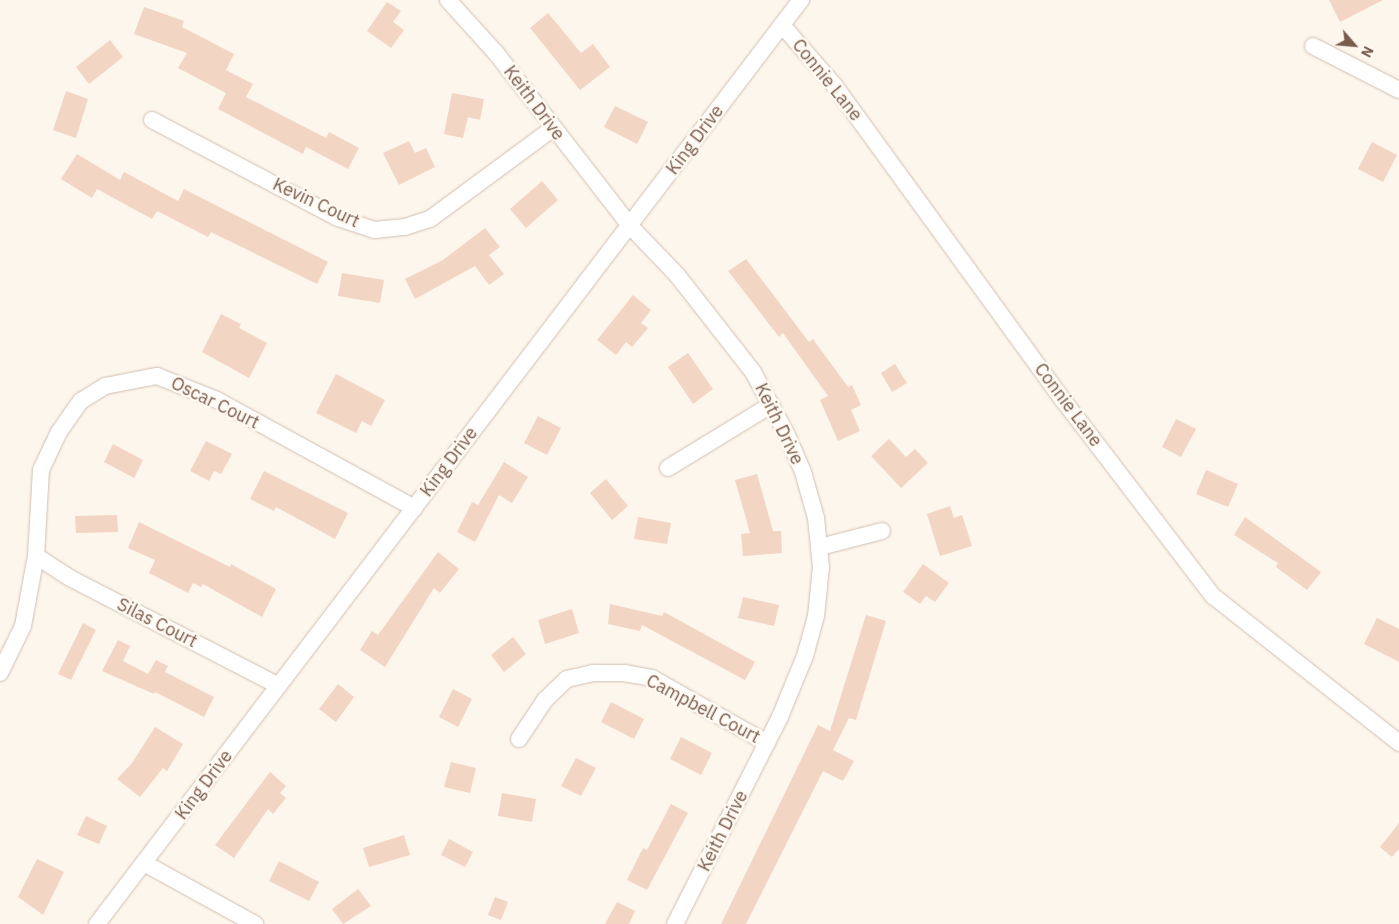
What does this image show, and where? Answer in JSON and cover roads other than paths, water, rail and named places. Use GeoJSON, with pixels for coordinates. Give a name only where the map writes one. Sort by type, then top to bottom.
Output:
{"type":"FeatureCollection","features":[{"type":"Feature","properties":{"kind":"street","name":"Keith Drive"},"geometry":{"type":"LineString","coordinates":[[448,0],[496,53],[552,128],[630,226],[677,275],[753,372],[803,472],[816,518],[820,547],[816,616],[805,656],[767,743],[675,924]]}},
{"type":"Feature","properties":{"kind":"street","name":"King Drive"},"geometry":{"type":"LineString","coordinates":[[97,924],[801,0]]}},
{"type":"Feature","properties":{"kind":"street","name":"Connie Lane"},"geometry":{"type":"LineString","coordinates":[[782,25],[834,85],[1063,400],[1214,596],[1399,743]]}},
{"type":"Feature","properties":{"kind":"street"},"geometry":{"type":"LineString","coordinates":[[1313,46],[1399,90]]}},
{"type":"Feature","properties":{"kind":"street","name":"Kevin Court"},"geometry":{"type":"LineString","coordinates":[[152,120],[338,218],[375,230],[405,227],[430,219],[552,128]]}},
{"type":"Feature","properties":{"kind":"street","name":"Oscar Court"},"geometry":{"type":"LineString","coordinates":[[0,673],[23,626],[36,556],[41,470],[59,432],[81,401],[105,386],[136,378],[158,376],[217,400],[414,508]]}},
{"type":"Feature","properties":{"kind":"street"},"geometry":{"type":"LineString","coordinates":[[668,468],[771,405]]}},
{"type":"Feature","properties":{"kind":"street"},"geometry":{"type":"LineString","coordinates":[[820,547],[882,531]]}},
{"type":"Feature","properties":{"kind":"street","name":"Silas Court"},"geometry":{"type":"LineString","coordinates":[[36,556],[70,578],[279,686]]}},
{"type":"Feature","properties":{"kind":"street","name":"Campbell Court"},"geometry":{"type":"LineString","coordinates":[[519,739],[545,700],[567,679],[594,673],[624,673],[652,678],[767,743]]}},
{"type":"Feature","properties":{"kind":"street"},"geometry":{"type":"LineString","coordinates":[[144,863],[255,924]]}}]}
